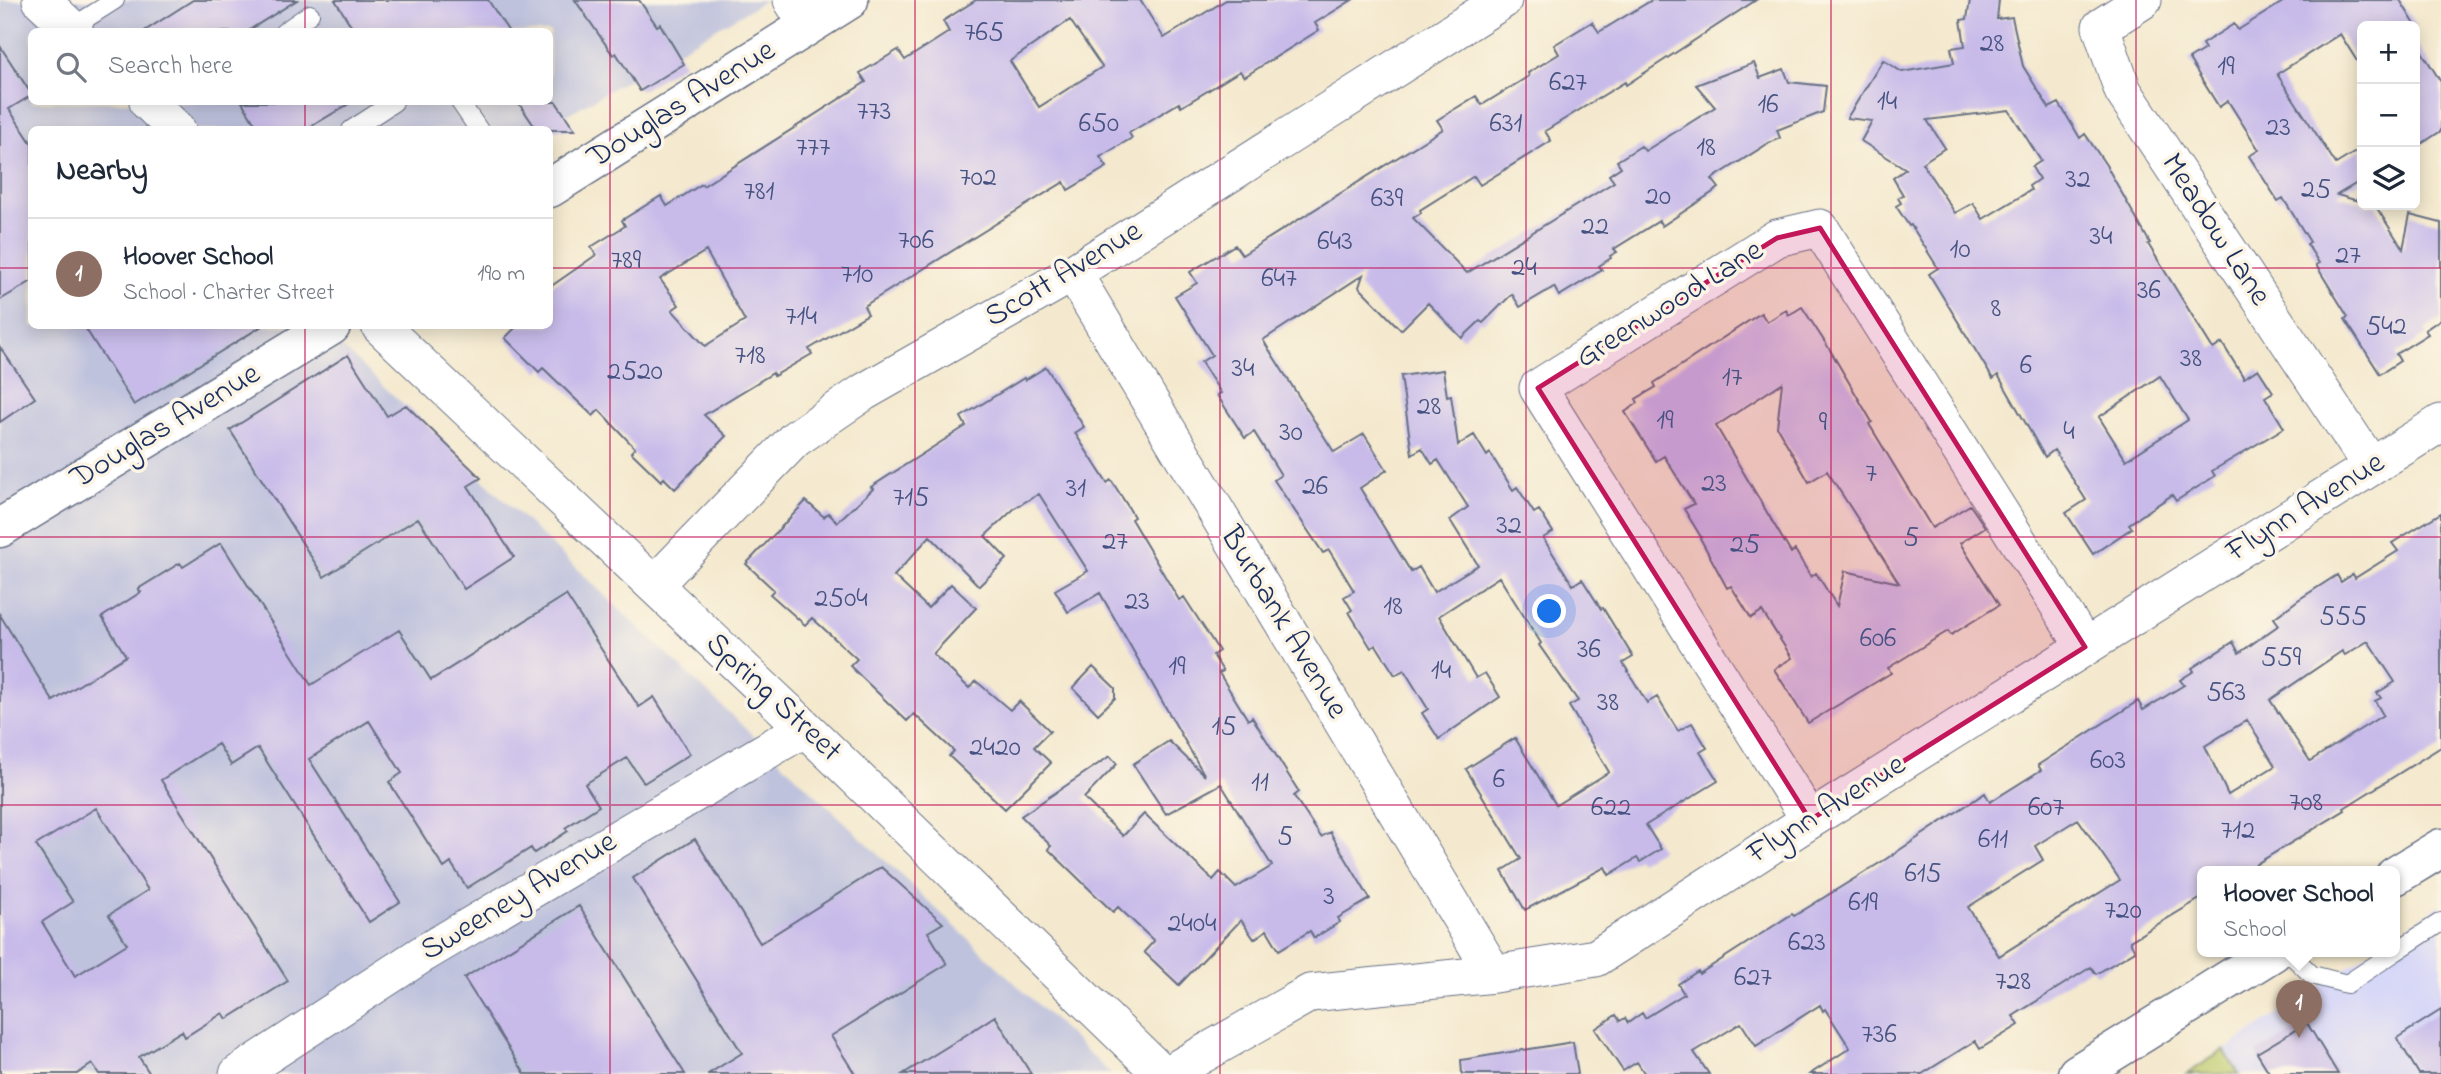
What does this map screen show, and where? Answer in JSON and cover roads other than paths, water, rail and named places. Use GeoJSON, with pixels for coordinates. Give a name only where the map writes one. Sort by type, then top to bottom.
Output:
{"type":"FeatureCollection","features":[{"type":"Feature","properties":{"kind":"street"},"geometry":{"type":"LineString","coordinates":[[41,0],[71,28]]}},
{"type":"Feature","properties":{"kind":"street","name":"Douglas Avenue"},"geometry":{"type":"LineString","coordinates":[[553,186],[800,13],[849,0]]}},
{"type":"Feature","properties":{"kind":"street","name":"Scott Avenue"},"geometry":{"type":"LineString","coordinates":[[654,585],[795,439],[864,392],[1073,273],[1503,0]]}},
{"type":"Feature","properties":{"kind":"street","name":"Meadow Lane"},"geometry":{"type":"LineString","coordinates":[[2143,0],[2101,27],[2123,91],[2371,466]]}},
{"type":"Feature","properties":{"kind":"street","name":"Greenwood Lane"},"geometry":{"type":"LineString","coordinates":[[1810,820],[1538,387],[1777,238],[1820,228],[2085,647]]}},
{"type":"Feature","properties":{"kind":"street","name":"Burbank Avenue"},"geometry":{"type":"LineString","coordinates":[[1073,273],[1494,974]]}},
{"type":"Feature","properties":{"kind":"street","name":"Douglas Avenue"},"geometry":{"type":"LineString","coordinates":[[0,528],[326,329]]}},
{"type":"Feature","properties":{"kind":"street","name":"Spring Street"},"geometry":{"type":"LineString","coordinates":[[383,329],[805,728],[1162,1074]]}},
{"type":"Feature","properties":{"kind":"street","name":"Flynn Avenue"},"geometry":{"type":"LineString","coordinates":[[1168,1074],[1310,993],[1494,974],[1596,958],[1810,820],[2441,423]]}},
{"type":"Feature","properties":{"kind":"street","name":"Sweeney Avenue"},"geometry":{"type":"LineString","coordinates":[[238,1074],[421,955],[805,728]]}},
{"type":"Feature","properties":{"kind":"street"},"geometry":{"type":"LineString","coordinates":[[2400,873],[2441,848]]}},
{"type":"Feature","properties":{"kind":"street"},"geometry":{"type":"LineString","coordinates":[[2077,1074],[2265,957]]}},
{"type":"Feature","properties":{"kind":"lane"},"geometry":{"type":"LineString","coordinates":[[76,28],[115,0]]}},
{"type":"Feature","properties":{"kind":"lane"},"geometry":{"type":"LineString","coordinates":[[290,28],[310,14]]}},
{"type":"Feature","properties":{"kind":"lane"},"geometry":{"type":"LineString","coordinates":[[357,126],[389,105]]}},
{"type":"Feature","properties":{"kind":"lane"},"geometry":{"type":"LineString","coordinates":[[462,105],[476,126]]}},
{"type":"Feature","properties":{"kind":"lane"},"geometry":{"type":"LineString","coordinates":[[2400,949],[2441,922]]}},
{"type":"Feature","properties":{"kind":"lane"},"geometry":{"type":"LineString","coordinates":[[2293,957],[2312,975],[2347,984],[2388,957]]}},
{"type":"Feature","properties":{"kind":"place","name":"Hoover School"},"geometry":{"type":"Point","coordinates":[2299,1038]}}]}
